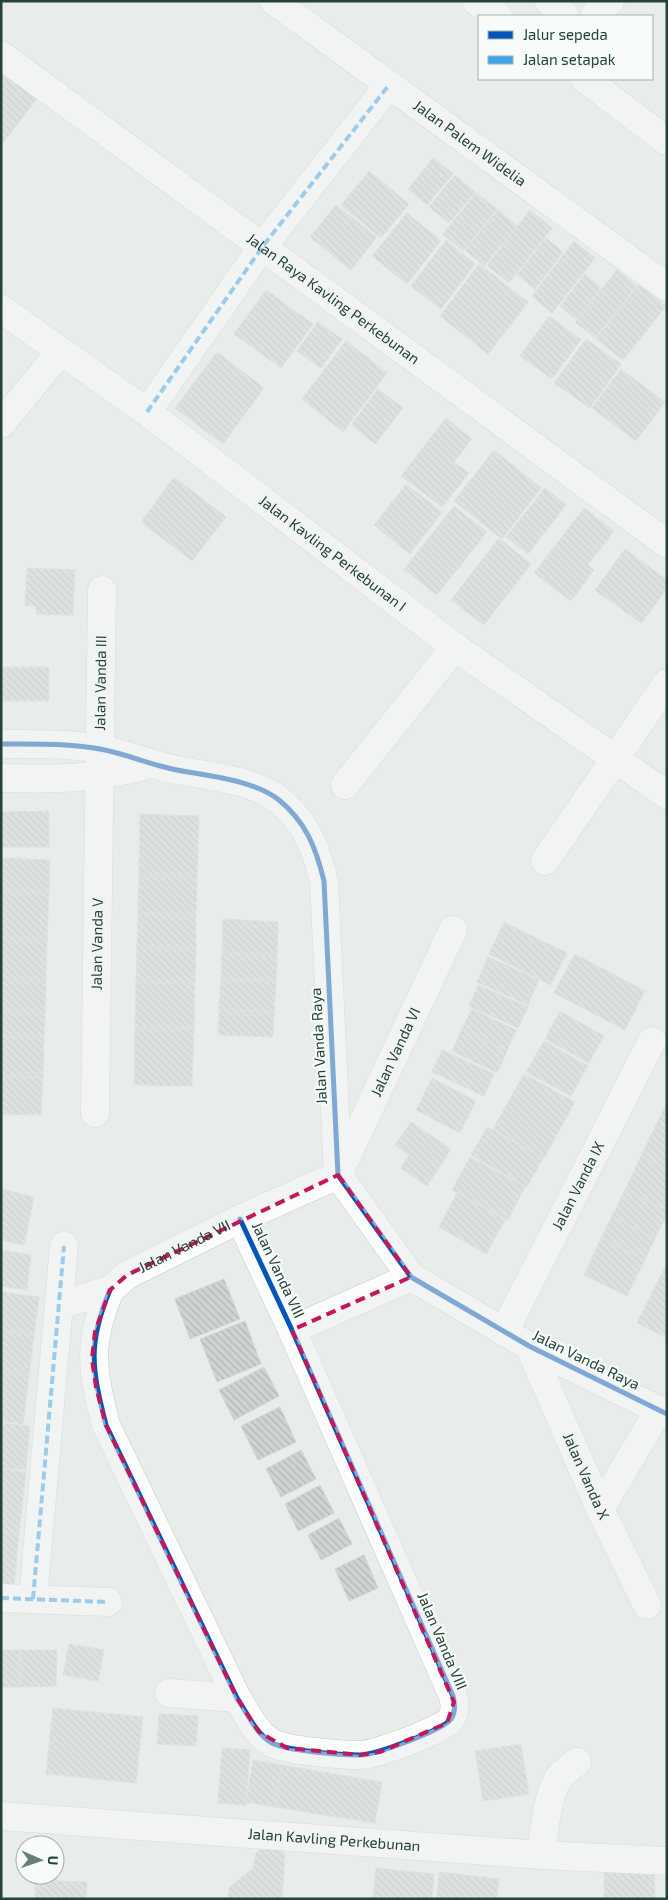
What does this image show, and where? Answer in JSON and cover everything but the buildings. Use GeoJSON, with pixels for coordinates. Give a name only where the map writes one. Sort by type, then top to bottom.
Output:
{"type":"FeatureCollection","features":[{"type":"Feature","properties":{"kind":"street","name":"Jalan Palem Widelia"},"geometry":{"type":"LineString","coordinates":[[274,1],[667,287]]}},
{"type":"Feature","properties":{"kind":"street"},"geometry":{"type":"LineString","coordinates":[[476,1],[497,15]]}},
{"type":"Feature","properties":{"kind":"street"},"geometry":{"type":"LineString","coordinates":[[549,1],[564,15]]}},
{"type":"Feature","properties":{"kind":"street"},"geometry":{"type":"LineString","coordinates":[[595,15],[610,1]]}},
{"type":"Feature","properties":{"kind":"street","name":"Jalan Raya Kavling Perkebunan"},"geometry":{"type":"LineString","coordinates":[[1,55],[667,544]]}},
{"type":"Feature","properties":{"kind":"street"},"geometry":{"type":"LineString","coordinates":[[587,80],[667,141]]}},
{"type":"Feature","properties":{"kind":"street"},"geometry":{"type":"LineString","coordinates":[[146,412],[263,246],[389,84]]}},
{"type":"Feature","properties":{"kind":"street","name":"Jalan Kavling Perkebunan I"},"geometry":{"type":"LineString","coordinates":[[1,309],[146,412],[455,647],[667,795]]}},
{"type":"Feature","properties":{"kind":"street"},"geometry":{"type":"LineString","coordinates":[[1,424],[60,352]]}},
{"type":"Feature","properties":{"kind":"street","name":"Jalan Vanda III"},"geometry":{"type":"LineString","coordinates":[[99,776],[102,590]]}},
{"type":"Feature","properties":{"kind":"street"},"geometry":{"type":"LineString","coordinates":[[345,785],[455,647]]}},
{"type":"Feature","properties":{"kind":"street"},"geometry":{"type":"LineString","coordinates":[[545,861],[667,683]]}},
{"type":"Feature","properties":{"kind":"street","name":"Jalan Vanda Raya"},"geometry":{"type":"LineString","coordinates":[[1,744],[73,745],[99,749],[127,755],[150,764],[244,784],[277,799],[300,820],[316,849],[324,881],[338,1175],[411,1277],[529,1346],[663,1412]]}},
{"type":"Feature","properties":{"kind":"street","name":"Jalan Vanda Raya"},"geometry":{"type":"LineString","coordinates":[[1,778],[80,779],[124,772],[150,764]]}},
{"type":"Feature","properties":{"kind":"street","name":"Jalan Vanda V"},"geometry":{"type":"LineString","coordinates":[[95,1113],[99,776]]}},
{"type":"Feature","properties":{"kind":"street","name":"Jalan Vanda VI"},"geometry":{"type":"LineString","coordinates":[[338,1175],[453,930]]}},
{"type":"Feature","properties":{"kind":"street","name":"Jalan Vanda IX"},"geometry":{"type":"LineString","coordinates":[[504,1332],[652,1041]]}},
{"type":"Feature","properties":{"kind":"street","name":"Jalan Vanda VII"},"geometry":{"type":"LineString","coordinates":[[59,1305],[110,1290],[127,1275],[240,1219],[338,1175]]}},
{"type":"Feature","properties":{"kind":"street","name":"Jalan Vanda VIII"},"geometry":{"type":"LineString","coordinates":[[110,1290],[95,1332],[92,1359],[96,1387],[106,1425],[237,1698],[258,1732],[272,1743],[287,1748],[360,1755],[380,1752],[447,1723],[454,1710],[453,1696],[292,1330],[240,1219]]}},
{"type":"Feature","properties":{"kind":"street"},"geometry":{"type":"LineString","coordinates":[[33,1599],[64,1246]]}},
{"type":"Feature","properties":{"kind":"street"},"geometry":{"type":"LineString","coordinates":[[292,1330],[411,1277]]}},
{"type":"Feature","properties":{"kind":"street","name":"Jalan Vanda X"},"geometry":{"type":"LineString","coordinates":[[529,1346],[600,1509],[648,1605]]}},
{"type":"Feature","properties":{"kind":"street"},"geometry":{"type":"LineString","coordinates":[[600,1509],[663,1412]]}},
{"type":"Feature","properties":{"kind":"street"},"geometry":{"type":"LineString","coordinates":[[1,1598],[108,1602]]}},
{"type":"Feature","properties":{"kind":"street"},"geometry":{"type":"LineString","coordinates":[[169,1693],[237,1698]]}},
{"type":"Feature","properties":{"kind":"street"},"geometry":{"type":"LineString","coordinates":[[541,1855],[546,1822],[557,1782],[576,1762]]}},
{"type":"Feature","properties":{"kind":"street","name":"Jalan Kavling Perkebunan"},"geometry":{"type":"LineString","coordinates":[[1,1816],[541,1855],[667,1861]]}},
{"type":"Feature","properties":{"kind":"highlighted area"},"geometry":{"type":"Polygon","coordinates":[[[338,1175],[411,1277],[292,1330],[454,1702],[447,1723],[380,1752],[360,1755],[287,1748],[259,1732],[237,1698],[106,1425],[96,1387],[92,1359],[95,1332],[110,1290],[127,1275],[338,1175]]]}},
{"type":"Feature","properties":{"kind":"marked path"},"geometry":{"type":"LineString","coordinates":[[147,412],[263,246],[389,85]]}},
{"type":"Feature","properties":{"kind":"marked path"},"geometry":{"type":"LineString","coordinates":[[33,1599],[64,1246]]}},
{"type":"Feature","properties":{"kind":"marked path"},"geometry":{"type":"LineString","coordinates":[[1,1598],[108,1602]]}},
{"type":"Feature","properties":{"kind":"cycle path"},"geometry":{"type":"LineString","coordinates":[[1,744],[63,745],[110,751],[167,768],[244,783],[269,793],[288,808],[309,836],[324,881],[338,1175],[411,1277],[529,1346],[667,1414]]}},
{"type":"Feature","properties":{"kind":"cycle path"},"geometry":{"type":"LineString","coordinates":[[110,1290],[98,1326],[94,1357],[97,1388],[106,1425],[237,1698],[257,1729],[266,1739],[280,1746],[315,1752],[360,1755],[393,1747],[436,1729],[453,1716],[455,1708],[453,1696],[292,1330],[240,1219]]}}]}
